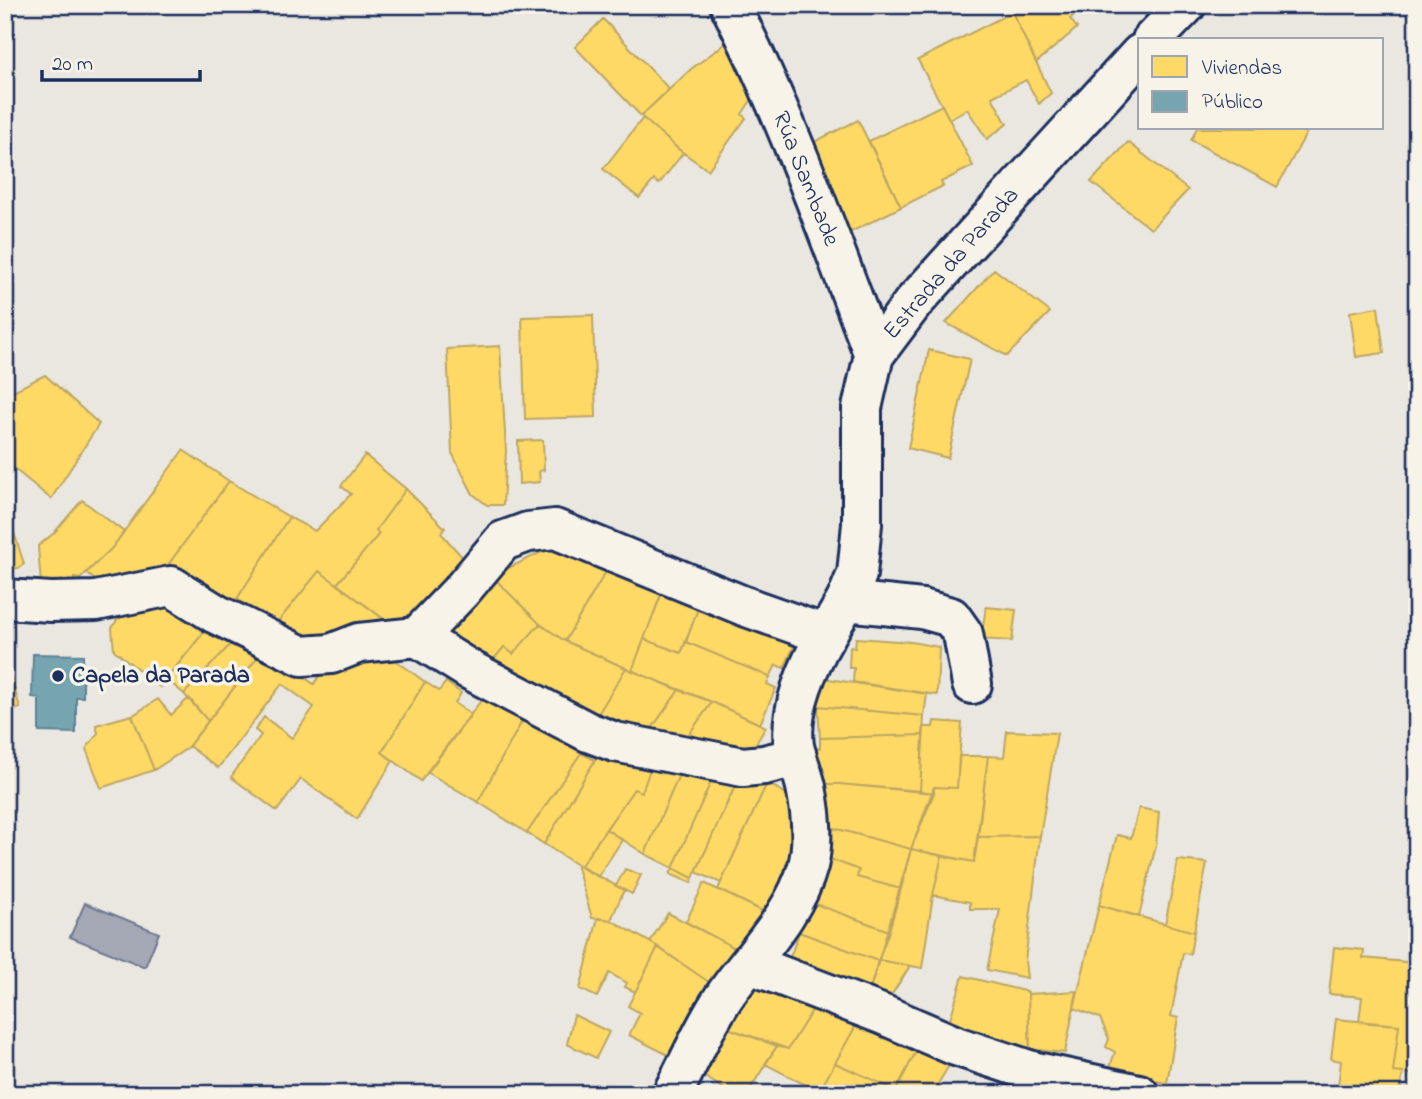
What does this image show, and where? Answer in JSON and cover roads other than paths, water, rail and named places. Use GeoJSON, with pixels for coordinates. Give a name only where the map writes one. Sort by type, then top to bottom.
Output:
{"type":"FeatureCollection","features":[{"type":"Feature","properties":{"kind":"street","name":"Rúa Sambade"},"geometry":{"type":"LineString","coordinates":[[730,5],[795,153],[874,355]]}},
{"type":"Feature","properties":{"kind":"street"},"geometry":{"type":"LineString","coordinates":[[1154,38],[1186,5]]}},
{"type":"Feature","properties":{"kind":"street","name":"Estrada da Parada"},"geometry":{"type":"LineString","coordinates":[[672,1094],[727,992],[797,896],[809,862],[809,810],[794,746],[794,723],[812,659],[846,601],[857,574],[862,524],[862,408],[874,355],[913,303],[1138,56]]}},
{"type":"Feature","properties":{"kind":"street"},"geometry":{"type":"LineString","coordinates":[[417,637],[462,590],[503,541],[528,532],[555,529],[744,606],[826,635]]}},
{"type":"Feature","properties":{"kind":"street"},"geometry":{"type":"LineString","coordinates":[[5,599],[96,601],[171,586],[215,614],[302,656],[331,654],[359,643],[417,637],[525,701],[615,742],[743,767],[797,757]]}},
{"type":"Feature","properties":{"kind":"street"},"geometry":{"type":"LineString","coordinates":[[846,601],[922,609],[951,617],[962,634],[972,684]]}},
{"type":"Feature","properties":{"kind":"street"},"geometry":{"type":"LineString","coordinates":[[750,964],[884,1015],[956,1046],[1032,1071],[1139,1094]]}},
{"type":"Feature","properties":{"kind":"place","name":"Capela da Parada"},"geometry":{"type":"Point","coordinates":[58,676]}}]}
